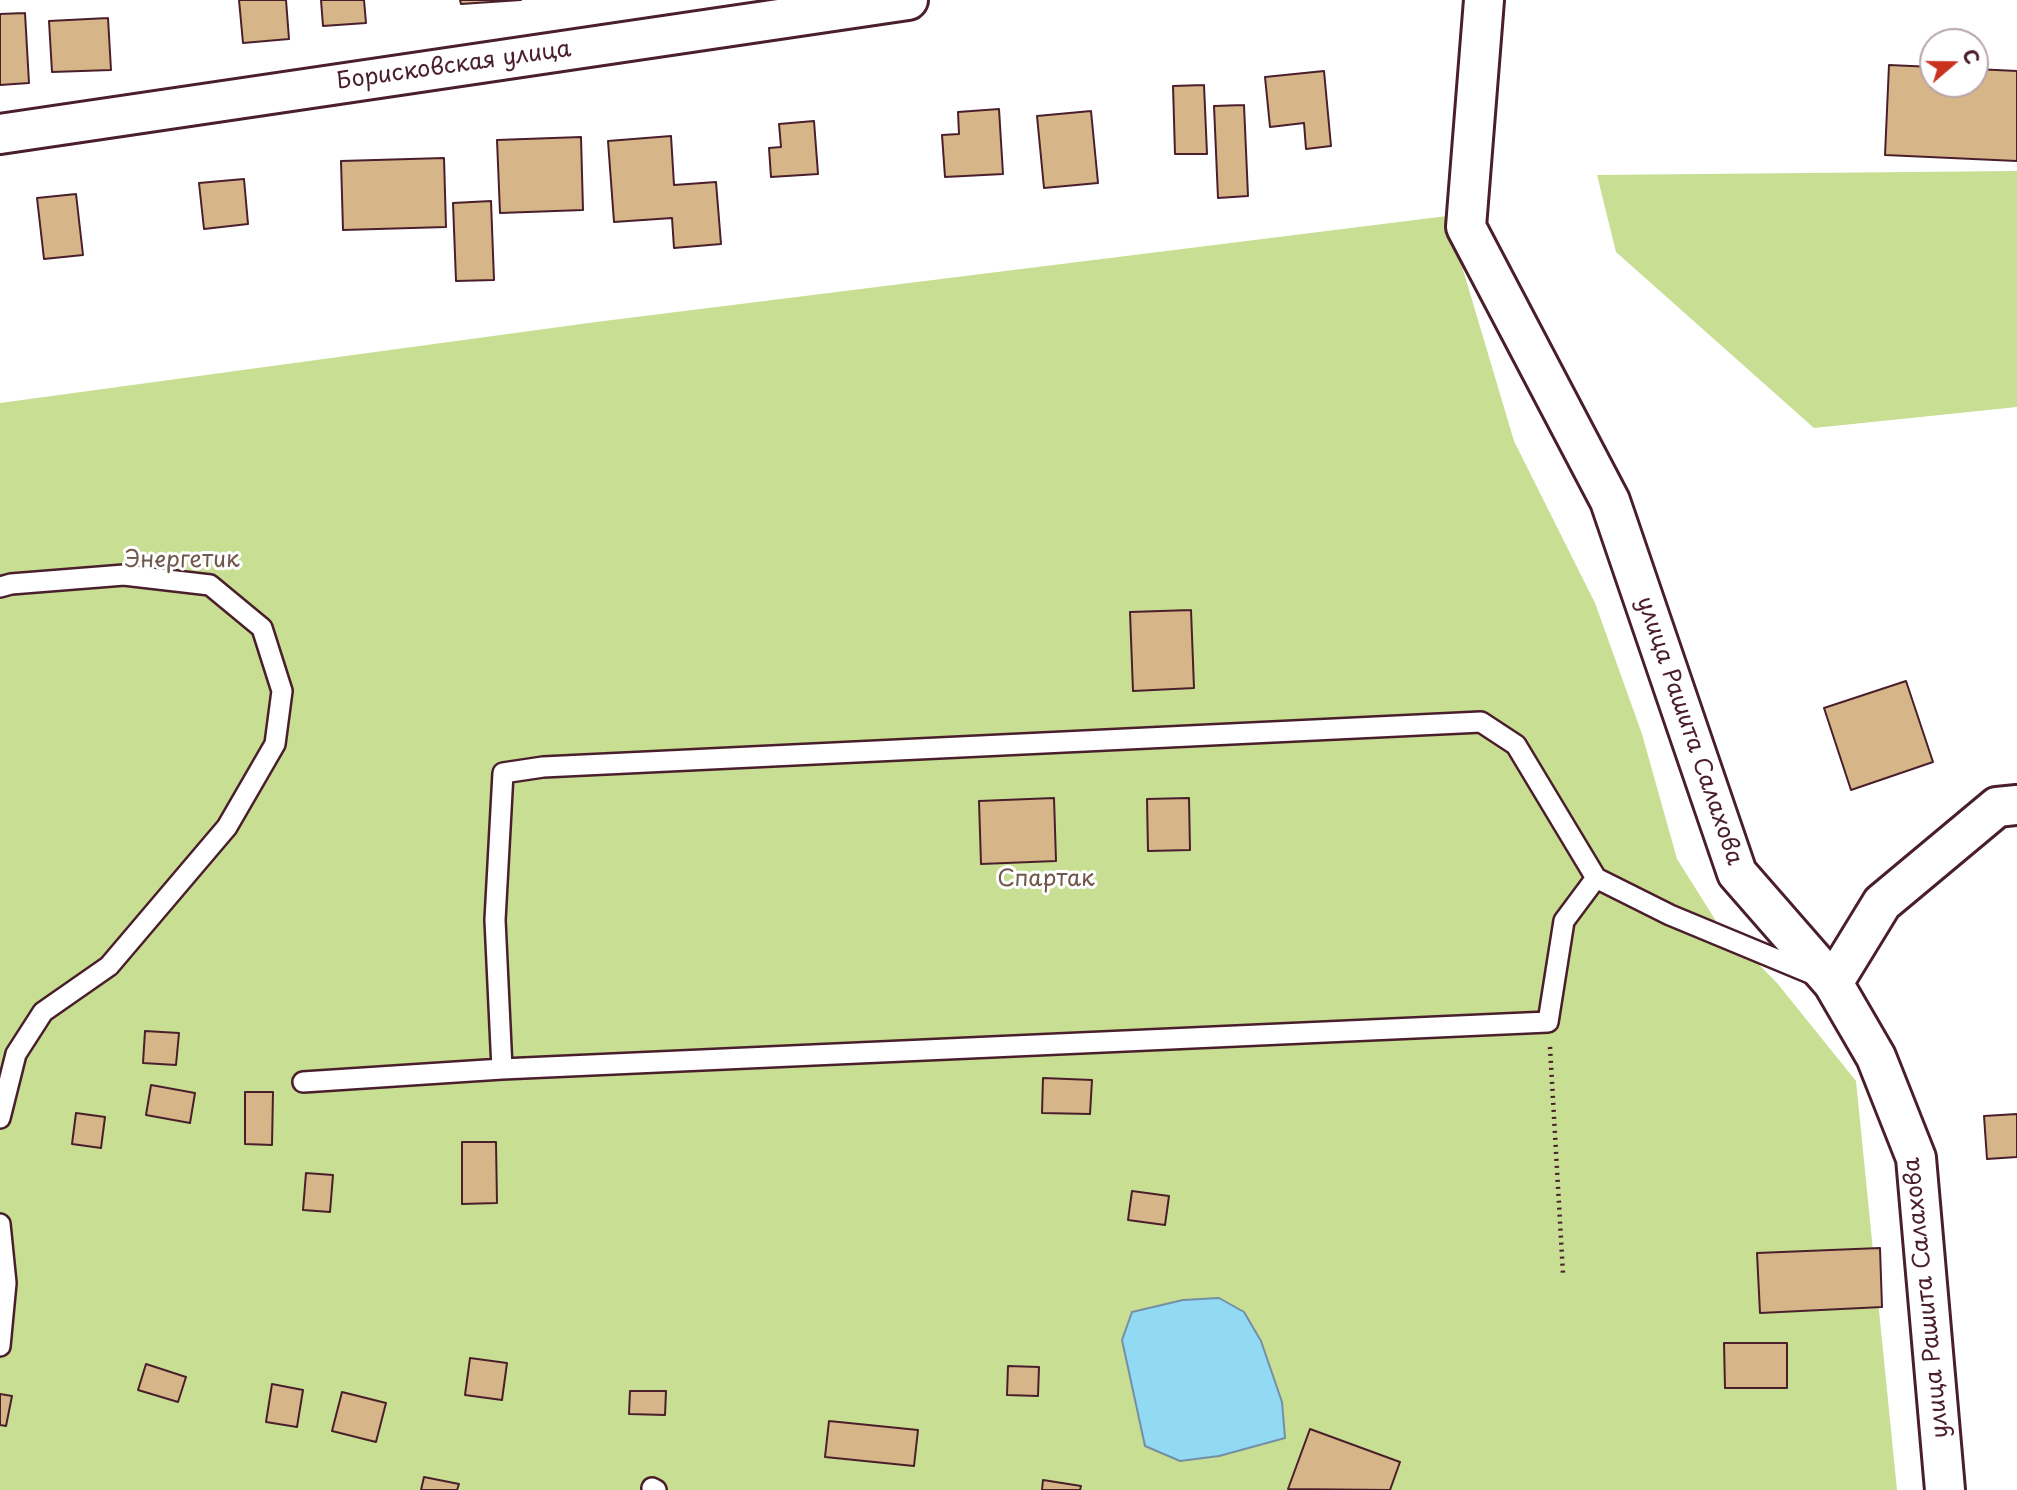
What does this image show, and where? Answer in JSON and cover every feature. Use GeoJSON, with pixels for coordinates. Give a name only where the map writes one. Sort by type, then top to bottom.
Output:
{"type":"FeatureCollection","features":[{"type":"Feature","properties":{"kind":"street","name":"Борисковская улица"},"geometry":{"type":"LineString","coordinates":[[0,134],[908,0]]}},
{"type":"Feature","properties":{"kind":"street","name":"улица Рашита Салахова"},"geometry":{"type":"LineString","coordinates":[[1484,0],[1466,227],[1610,502],[1737,873],[1833,982],[1876,1057],[1916,1158],[1945,1490]]}},
{"type":"Feature","properties":{"kind":"street"},"geometry":{"type":"LineString","coordinates":[[1833,982],[1882,904],[1997,807],[2017,804]]}},
{"type":"Feature","properties":{"kind":"lane"},"geometry":{"type":"LineString","coordinates":[[0,587],[124,575],[209,585],[262,628],[282,691],[275,744],[227,827],[109,966],[43,1012],[16,1054],[0,1118]]}},
{"type":"Feature","properties":{"kind":"lane"},"geometry":{"type":"LineString","coordinates":[[502,1069],[495,920],[503,773],[543,767],[1481,722],[1516,745],[1596,878],[1670,915],[1833,982]]}},
{"type":"Feature","properties":{"kind":"lane"},"geometry":{"type":"LineString","coordinates":[[303,1082],[502,1069],[1548,1022],[1564,921],[1596,878]]}},
{"type":"Feature","properties":{"kind":"lane"},"geometry":{"type":"LineString","coordinates":[[0,1224],[6,1283],[0,1346]]}},
{"type":"Feature","properties":{"kind":"path"},"geometry":{"type":"LineString","coordinates":[[1548,1022],[1563,1274]]}},
{"type":"Feature","properties":{"kind":"green space"},"geometry":{"type":"Polygon","coordinates":[[[2017,171],[2017,407],[1814,428],[1616,252],[1597,175],[2017,171]]]}},
{"type":"Feature","properties":{"kind":"green space","name":"Спартак"},"geometry":{"type":"Polygon","coordinates":[[[1447,216],[1514,441],[1595,603],[1642,734],[1677,859],[1716,921],[1777,983],[1856,1081],[1897,1490],[0,1490],[0,403],[596,322],[1447,216]]]}},
{"type":"Feature","properties":{"kind":"water"},"geometry":{"type":"Polygon","coordinates":[[[1219,1298],[1244,1312],[1261,1341],[1282,1402],[1285,1438],[1219,1456],[1180,1461],[1145,1446],[1122,1340],[1132,1312],[1183,1300],[1219,1298]]]}},
{"type":"Feature","properties":{"kind":"building"},"geometry":{"type":"Polygon","coordinates":[[[239,0],[286,0],[289,39],[243,43],[239,0]]]}},
{"type":"Feature","properties":{"kind":"building"},"geometry":{"type":"Polygon","coordinates":[[[321,0],[364,0],[366,23],[323,26],[321,0]]]}},
{"type":"Feature","properties":{"kind":"building"},"geometry":{"type":"Polygon","coordinates":[[[460,0],[521,0],[461,4],[460,0]]]}},
{"type":"Feature","properties":{"kind":"building"},"geometry":{"type":"Polygon","coordinates":[[[25,13],[29,83],[0,85],[0,14],[25,13]]]}},
{"type":"Feature","properties":{"kind":"building"},"geometry":{"type":"Polygon","coordinates":[[[108,18],[111,70],[52,72],[49,21],[108,18]]]}},
{"type":"Feature","properties":{"kind":"building"},"geometry":{"type":"Polygon","coordinates":[[[1889,65],[1919,66],[1919,98],[1989,98],[1989,70],[2017,71],[2017,161],[1885,155],[1889,65]]]}},
{"type":"Feature","properties":{"kind":"building"},"geometry":{"type":"Polygon","coordinates":[[[1324,71],[1331,146],[1306,149],[1304,123],[1270,127],[1265,77],[1324,71]]]}},
{"type":"Feature","properties":{"kind":"building"},"geometry":{"type":"Polygon","coordinates":[[[1204,85],[1207,154],[1175,154],[1173,86],[1204,85]]]}},
{"type":"Feature","properties":{"kind":"building"},"geometry":{"type":"Polygon","coordinates":[[[1244,105],[1248,196],[1218,198],[1214,106],[1244,105]]]}},
{"type":"Feature","properties":{"kind":"building"},"geometry":{"type":"Polygon","coordinates":[[[999,109],[1003,174],[945,177],[942,135],[959,134],[958,112],[999,109]]]}},
{"type":"Feature","properties":{"kind":"building"},"geometry":{"type":"Polygon","coordinates":[[[1091,111],[1098,183],[1044,188],[1037,116],[1091,111]]]}},
{"type":"Feature","properties":{"kind":"building"},"geometry":{"type":"Polygon","coordinates":[[[814,121],[818,174],[771,177],[769,148],[781,147],[779,124],[814,121]]]}},
{"type":"Feature","properties":{"kind":"building"},"geometry":{"type":"Polygon","coordinates":[[[671,136],[674,185],[716,182],[721,244],[674,248],[672,218],[614,222],[608,141],[671,136]]]}},
{"type":"Feature","properties":{"kind":"building"},"geometry":{"type":"Polygon","coordinates":[[[581,137],[583,210],[500,213],[497,140],[581,137]]]}},
{"type":"Feature","properties":{"kind":"building"},"geometry":{"type":"Polygon","coordinates":[[[444,158],[446,227],[343,230],[341,161],[444,158]]]}},
{"type":"Feature","properties":{"kind":"building"},"geometry":{"type":"Polygon","coordinates":[[[244,179],[248,224],[204,229],[199,183],[244,179]]]}},
{"type":"Feature","properties":{"kind":"building"},"geometry":{"type":"Polygon","coordinates":[[[76,194],[83,255],[44,259],[37,198],[76,194]]]}},
{"type":"Feature","properties":{"kind":"building"},"geometry":{"type":"Polygon","coordinates":[[[491,201],[494,280],[456,281],[453,203],[491,201]]]}},
{"type":"Feature","properties":{"kind":"building"},"geometry":{"type":"Polygon","coordinates":[[[1191,610],[1194,688],[1133,691],[1130,612],[1191,610]]]}},
{"type":"Feature","properties":{"kind":"building"},"geometry":{"type":"Polygon","coordinates":[[[1906,681],[1933,762],[1851,790],[1824,708],[1906,681]]]}},
{"type":"Feature","properties":{"kind":"building"},"geometry":{"type":"Polygon","coordinates":[[[1054,798],[1056,861],[981,864],[979,801],[1054,798]]]}},
{"type":"Feature","properties":{"kind":"building"},"geometry":{"type":"Polygon","coordinates":[[[1189,798],[1190,850],[1148,851],[1147,799],[1189,798]]]}},
{"type":"Feature","properties":{"kind":"building"},"geometry":{"type":"Polygon","coordinates":[[[145,1031],[179,1033],[176,1065],[143,1063],[145,1031]]]}},
{"type":"Feature","properties":{"kind":"building"},"geometry":{"type":"Polygon","coordinates":[[[1043,1078],[1092,1080],[1090,1114],[1042,1113],[1043,1078]]]}},
{"type":"Feature","properties":{"kind":"building"},"geometry":{"type":"Polygon","coordinates":[[[151,1085],[195,1093],[190,1123],[146,1115],[151,1085]]]}},
{"type":"Feature","properties":{"kind":"building"},"geometry":{"type":"Polygon","coordinates":[[[245,1092],[273,1092],[272,1145],[245,1144],[245,1092]]]}},
{"type":"Feature","properties":{"kind":"building"},"geometry":{"type":"Polygon","coordinates":[[[76,1113],[105,1117],[101,1148],[72,1144],[76,1113]]]}},
{"type":"Feature","properties":{"kind":"building"},"geometry":{"type":"Polygon","coordinates":[[[2017,1114],[2017,1157],[1987,1159],[1984,1116],[2017,1114]]]}},
{"type":"Feature","properties":{"kind":"building"},"geometry":{"type":"Polygon","coordinates":[[[462,1142],[496,1142],[497,1203],[462,1204],[462,1142]]]}},
{"type":"Feature","properties":{"kind":"building"},"geometry":{"type":"Polygon","coordinates":[[[306,1173],[333,1175],[330,1212],[303,1210],[306,1173]]]}},
{"type":"Feature","properties":{"kind":"building"},"geometry":{"type":"Polygon","coordinates":[[[1132,1191],[1169,1196],[1165,1225],[1128,1220],[1132,1191]]]}},
{"type":"Feature","properties":{"kind":"building"},"geometry":{"type":"Polygon","coordinates":[[[1880,1248],[1882,1307],[1760,1313],[1757,1253],[1880,1248]]]}},
{"type":"Feature","properties":{"kind":"building"},"geometry":{"type":"Polygon","coordinates":[[[1724,1343],[1787,1343],[1787,1388],[1725,1388],[1724,1343]]]}},
{"type":"Feature","properties":{"kind":"building"},"geometry":{"type":"Polygon","coordinates":[[[470,1358],[507,1363],[502,1400],[465,1395],[470,1358]]]}},
{"type":"Feature","properties":{"kind":"building"},"geometry":{"type":"Polygon","coordinates":[[[146,1364],[186,1377],[178,1402],[138,1390],[146,1364]]]}},
{"type":"Feature","properties":{"kind":"building"},"geometry":{"type":"Polygon","coordinates":[[[1008,1366],[1039,1367],[1038,1396],[1007,1395],[1008,1366]]]}},
{"type":"Feature","properties":{"kind":"building"},"geometry":{"type":"Polygon","coordinates":[[[272,1384],[303,1390],[297,1427],[266,1422],[272,1384]]]}},
{"type":"Feature","properties":{"kind":"building"},"geometry":{"type":"Polygon","coordinates":[[[630,1391],[666,1391],[665,1415],[629,1414],[630,1391]]]}},
{"type":"Feature","properties":{"kind":"building"},"geometry":{"type":"Polygon","coordinates":[[[342,1392],[386,1403],[376,1442],[332,1431],[342,1392]]]}},
{"type":"Feature","properties":{"kind":"building"},"geometry":{"type":"Polygon","coordinates":[[[0,1394],[12,1396],[6,1426],[0,1425],[0,1394]]]}},
{"type":"Feature","properties":{"kind":"building"},"geometry":{"type":"Polygon","coordinates":[[[829,1421],[918,1430],[914,1466],[825,1457],[829,1421]]]}},
{"type":"Feature","properties":{"kind":"building"},"geometry":{"type":"Polygon","coordinates":[[[1310,1429],[1400,1462],[1390,1490],[1288,1489],[1310,1429]]]}},
{"type":"Feature","properties":{"kind":"building"},"geometry":{"type":"Polygon","coordinates":[[[424,1477],[459,1484],[457,1490],[421,1490],[424,1477]]]}},
{"type":"Feature","properties":{"kind":"building"},"geometry":{"type":"Polygon","coordinates":[[[1043,1480],[1081,1486],[1080,1490],[1042,1490],[1043,1480]]]}},
{"type":"Feature","properties":{"kind":"park label","name":"Энергетик"},"geometry":{"type":"Point","coordinates":[182,561]}}]}
